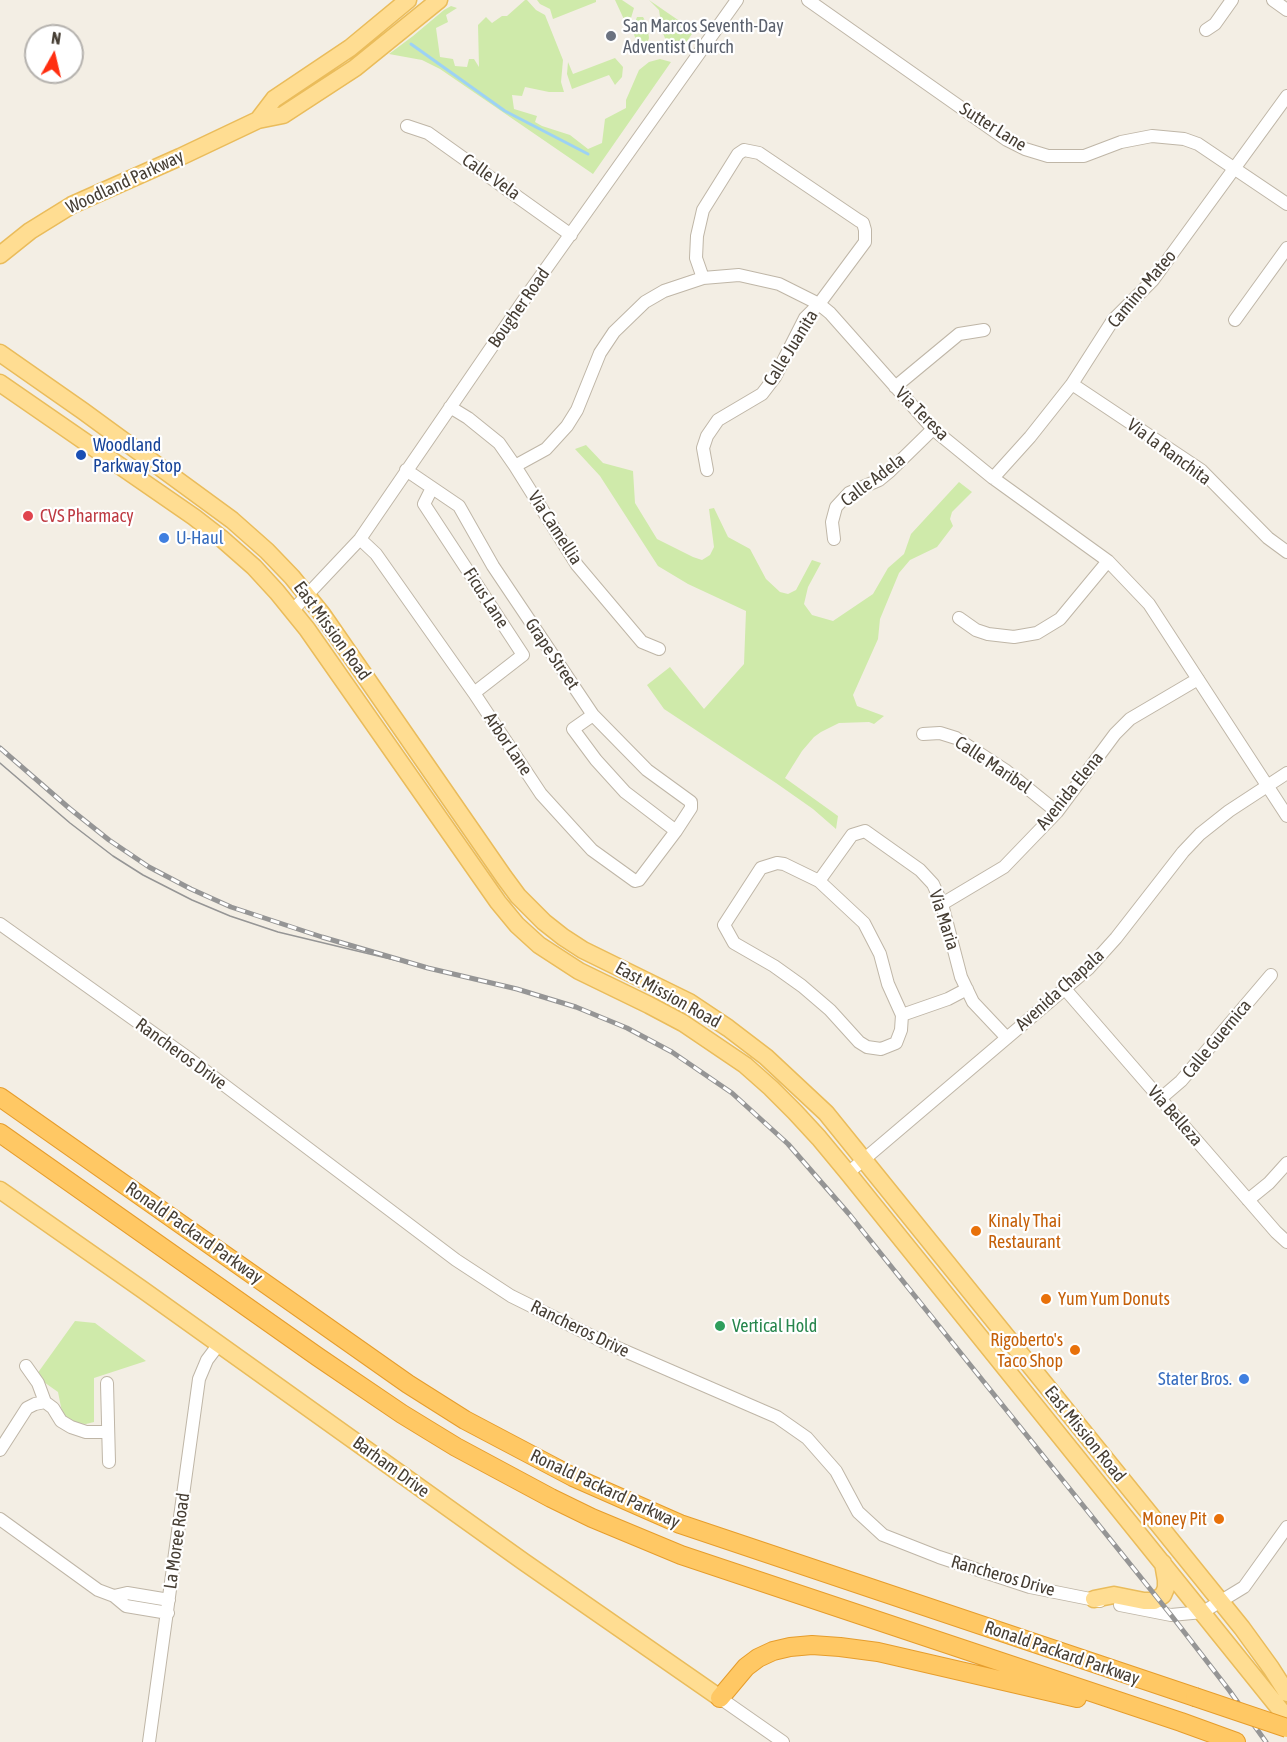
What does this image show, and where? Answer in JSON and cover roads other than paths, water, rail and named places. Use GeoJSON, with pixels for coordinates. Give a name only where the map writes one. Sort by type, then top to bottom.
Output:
{"type":"FeatureCollection","features":[{"type":"Feature","properties":{"kind":"highway","name":"Ronald Packard Parkway"},"geometry":{"type":"LineString","coordinates":[[0,1097],[408,1384],[465,1420],[573,1477],[680,1524],[1287,1728]]}},
{"type":"Feature","properties":{"kind":"highway","name":"Ronald Packard Parkway"},"geometry":{"type":"LineString","coordinates":[[0,1133],[402,1414],[456,1447],[551,1498],[592,1518],[681,1555],[1229,1740]]}},
{"type":"Feature","properties":{"kind":"highway"},"geometry":{"type":"LineString","coordinates":[[720,1698],[746,1667],[758,1658],[773,1651],[812,1645],[879,1652],[913,1659],[1181,1722]]}},
{"type":"Feature","properties":{"kind":"main road","name":"Woodland Parkway"},"geometry":{"type":"LineString","coordinates":[[258,120],[274,99],[350,48],[408,0]]}},
{"type":"Feature","properties":{"kind":"main road","name":"Woodland Parkway"},"geometry":{"type":"LineString","coordinates":[[0,255],[30,231],[72,205],[258,120],[283,115],[356,68],[439,0]]}},
{"type":"Feature","properties":{"kind":"main road","name":"East Mission Road"},"geometry":{"type":"LineString","coordinates":[[0,353],[197,494],[232,520],[267,551],[322,614],[504,877],[528,905],[554,929],[583,950],[689,1002],[728,1028],[766,1057],[826,1113],[1221,1602],[1287,1693]]}},
{"type":"Feature","properties":{"kind":"main road","name":"East Mission Road"},"geometry":{"type":"LineString","coordinates":[[0,383],[221,538],[254,567],[293,610],[477,875],[517,925],[539,945],[579,972],[683,1023],[745,1065],[795,1112],[848,1173],[1287,1718]]}},
{"type":"Feature","properties":{"kind":"main road"},"geometry":{"type":"LineString","coordinates":[[52,420],[61,415],[170,484],[197,494]]}},
{"type":"Feature","properties":{"kind":"main road","name":"Barham Drive"},"geometry":{"type":"LineString","coordinates":[[0,1190],[524,1562],[720,1698]]}},
{"type":"Feature","properties":{"kind":"main road"},"geometry":{"type":"LineString","coordinates":[[1012,1377],[1044,1396],[1049,1397],[1054,1394]]}},
{"type":"Feature","properties":{"kind":"main road"},"geometry":{"type":"LineString","coordinates":[[1094,1599],[1114,1595],[1154,1601],[1163,1595],[1166,1588],[1162,1563]]}},
{"type":"Feature","properties":{"kind":"street","name":"Bougher Road"},"geometry":{"type":"LineString","coordinates":[[293,610],[360,539],[528,294],[737,0]]}},
{"type":"Feature","properties":{"kind":"street","name":"Sutter Lane"},"geometry":{"type":"LineString","coordinates":[[808,0],[1006,140],[1025,149],[1048,156],[1084,156],[1121,141],[1152,136],[1184,139],[1198,144],[1287,204]]}},
{"type":"Feature","properties":{"kind":"street"},"geometry":{"type":"LineString","coordinates":[[1206,30],[1215,24],[1232,0]]}},
{"type":"Feature","properties":{"kind":"street"},"geometry":{"type":"LineString","coordinates":[[1273,0],[1287,10]]}},
{"type":"Feature","properties":{"kind":"street","name":"Camino Mateo"},"geometry":{"type":"LineString","coordinates":[[993,478],[1030,437],[1072,384],[1113,320],[1153,280],[1287,96]]}},
{"type":"Feature","properties":{"kind":"street","name":"Calle Vela"},"geometry":{"type":"LineString","coordinates":[[407,126],[428,133],[571,235]]}},
{"type":"Feature","properties":{"kind":"street","name":"Calle Juanita"},"geometry":{"type":"LineString","coordinates":[[703,278],[696,258],[697,236],[703,210],[738,154],[744,150],[759,153],[863,223],[864,242],[819,304],[805,318],[775,377],[762,394],[718,420],[712,428],[704,448],[707,470]]}},
{"type":"Feature","properties":{"kind":"street"},"geometry":{"type":"LineString","coordinates":[[1235,320],[1287,248]]}},
{"type":"Feature","properties":{"kind":"street","name":"Via Teresa"},"geometry":{"type":"LineString","coordinates":[[515,466],[546,449],[567,426],[577,410],[600,353],[614,332],[645,302],[664,291],[703,278],[739,275],[779,284],[819,304],[830,313],[933,429],[993,478],[1108,561],[1149,604],[1287,816]]}},
{"type":"Feature","properties":{"kind":"street"},"geometry":{"type":"LineString","coordinates":[[895,387],[960,334],[984,330]]}},
{"type":"Feature","properties":{"kind":"street","name":"Via la Ranchita"},"geometry":{"type":"LineString","coordinates":[[1072,384],[1201,470],[1268,538],[1287,552]]}},
{"type":"Feature","properties":{"kind":"street","name":"Via Camellia"},"geometry":{"type":"LineString","coordinates":[[450,407],[499,443],[577,565],[642,642],[659,649]]}},
{"type":"Feature","properties":{"kind":"street","name":"Calle Adela"},"geometry":{"type":"LineString","coordinates":[[834,539],[832,522],[836,507],[849,493],[879,480],[933,429]]}},
{"type":"Feature","properties":{"kind":"street","name":"Grape Street"},"geometry":{"type":"LineString","coordinates":[[406,470],[459,506],[493,566],[593,715],[646,770],[691,802],[691,808],[676,831]]}},
{"type":"Feature","properties":{"kind":"street","name":"Ficus Lane"},"geometry":{"type":"LineString","coordinates":[[432,488],[424,504],[523,655],[474,693]]}},
{"type":"Feature","properties":{"kind":"street","name":"Arbor Lane"},"geometry":{"type":"LineString","coordinates":[[360,539],[376,554],[474,693],[541,794],[592,850],[635,880],[639,880],[676,831]]}},
{"type":"Feature","properties":{"kind":"street"},"geometry":{"type":"LineString","coordinates":[[959,618],[976,630],[988,634],[1014,637],[1037,633],[1060,619],[1108,561]]}},
{"type":"Feature","properties":{"kind":"street","name":"Avenida Elena"},"geometry":{"type":"LineString","coordinates":[[942,904],[1004,867],[1057,812],[1115,734],[1130,719],[1198,680]]}},
{"type":"Feature","properties":{"kind":"street"},"geometry":{"type":"LineString","coordinates":[[593,715],[573,729],[596,760],[625,792],[676,831]]}},
{"type":"Feature","properties":{"kind":"street","name":"Calle Maribel"},"geometry":{"type":"LineString","coordinates":[[923,735],[940,733],[956,738],[1005,770],[1057,812]]}},
{"type":"Feature","properties":{"kind":"street","name":"Avenida Chapala"},"geometry":{"type":"LineString","coordinates":[[848,1173],[1088,969],[1200,834],[1229,810],[1287,773]]}},
{"type":"Feature","properties":{"kind":"street","name":"Via Maria"},"geometry":{"type":"LineString","coordinates":[[819,881],[852,835],[865,831],[920,870],[933,884],[942,904],[961,977],[973,1002],[1006,1038]]}},
{"type":"Feature","properties":{"kind":"street"},"geometry":{"type":"LineString","coordinates":[[777,863],[784,864],[819,881],[864,923],[880,954],[888,984],[902,1015],[901,1030],[896,1043],[881,1049],[867,1047],[859,1042],[830,1010],[802,986],[774,966],[734,943],[724,925],[761,868],[777,863]]}},
{"type":"Feature","properties":{"kind":"street","name":"Rancheros Drive"},"geometry":{"type":"LineString","coordinates":[[0,924],[183,1054],[456,1260],[511,1296],[604,1342],[777,1417],[807,1438],[836,1471],[858,1512],[883,1535],[939,1557],[1030,1587],[1171,1615],[1203,1612]]}},
{"type":"Feature","properties":{"kind":"street","name":"Calle Guernica"},"geometry":{"type":"LineString","coordinates":[[1160,1099],[1181,1082],[1271,975]]}},
{"type":"Feature","properties":{"kind":"street"},"geometry":{"type":"LineString","coordinates":[[902,1015],[948,999],[967,989]]}},
{"type":"Feature","properties":{"kind":"street","name":"Via Belleza"},"geometry":{"type":"LineString","coordinates":[[1065,989],[1287,1242]]}},
{"type":"Feature","properties":{"kind":"street"},"geometry":{"type":"LineString","coordinates":[[1248,1200],[1269,1183],[1287,1163]]}},
{"type":"Feature","properties":{"kind":"street","name":"La Moree Road"},"geometry":{"type":"LineString","coordinates":[[149,1742],[200,1379],[207,1360],[219,1344]]}},
{"type":"Feature","properties":{"kind":"street"},"geometry":{"type":"LineString","coordinates":[[26,1366],[38,1383],[45,1402],[53,1408],[61,1421],[86,1432],[107,1432]]}},
{"type":"Feature","properties":{"kind":"street"},"geometry":{"type":"LineString","coordinates":[[107,1383],[109,1462]]}},
{"type":"Feature","properties":{"kind":"street"},"geometry":{"type":"LineString","coordinates":[[0,1450],[27,1408],[45,1402]]}},
{"type":"Feature","properties":{"kind":"street"},"geometry":{"type":"LineString","coordinates":[[0,1519],[98,1590],[114,1596],[126,1606],[168,1613]]}},
{"type":"Feature","properties":{"kind":"street"},"geometry":{"type":"LineString","coordinates":[[1203,1612],[1244,1587],[1287,1527]]}},
{"type":"Feature","properties":{"kind":"street"},"geometry":{"type":"LineString","coordinates":[[114,1596],[127,1593],[170,1599]]}},
{"type":"Feature","properties":{"kind":"street","name":"Barham Drive"},"geometry":{"type":"LineString","coordinates":[[720,1698],[783,1742]]}},
{"type":"Feature","properties":{"kind":"waterway"},"geometry":{"type":"LineString","coordinates":[[411,44],[505,111],[588,154]]}},
{"type":"Feature","properties":{"kind":"tram line"},"geometry":{"type":"LineString","coordinates":[[0,763],[70,823],[113,856],[143,875],[192,900],[278,932],[428,968]]}},
{"type":"Feature","properties":{"kind":"railway"},"geometry":{"type":"LineString","coordinates":[[0,748],[109,840],[149,867],[191,889],[231,907],[322,937],[576,1007],[627,1028],[672,1052],[732,1093],[788,1144],[849,1214],[1171,1615],[1266,1742]]}},
{"type":"Feature","properties":{"kind":"place","name":"San Marcos Seventh-Day Adventist Church"},"geometry":{"type":"Point","coordinates":[611,36]}},
{"type":"Feature","properties":{"kind":"place","name":"Woodland Parkway Stop"},"geometry":{"type":"Point","coordinates":[81,455]}},
{"type":"Feature","properties":{"kind":"place","name":"CVS Pharmacy"},"geometry":{"type":"Point","coordinates":[28,516]}},
{"type":"Feature","properties":{"kind":"place","name":"U-Haul"},"geometry":{"type":"Point","coordinates":[164,538]}},
{"type":"Feature","properties":{"kind":"place","name":"Kinaly Thai Restaurant"},"geometry":{"type":"Point","coordinates":[976,1231]}},
{"type":"Feature","properties":{"kind":"place","name":"Yum Yum Donuts"},"geometry":{"type":"Point","coordinates":[1046,1299]}},
{"type":"Feature","properties":{"kind":"place","name":"Vertical Hold"},"geometry":{"type":"Point","coordinates":[720,1326]}},
{"type":"Feature","properties":{"kind":"place","name":"Rigoberto's Taco Shop"},"geometry":{"type":"Point","coordinates":[1075,1350]}},
{"type":"Feature","properties":{"kind":"place","name":"Stater Bros."},"geometry":{"type":"Point","coordinates":[1244,1379]}},
{"type":"Feature","properties":{"kind":"place","name":"Money Pit"},"geometry":{"type":"Point","coordinates":[1219,1519]}}]}
